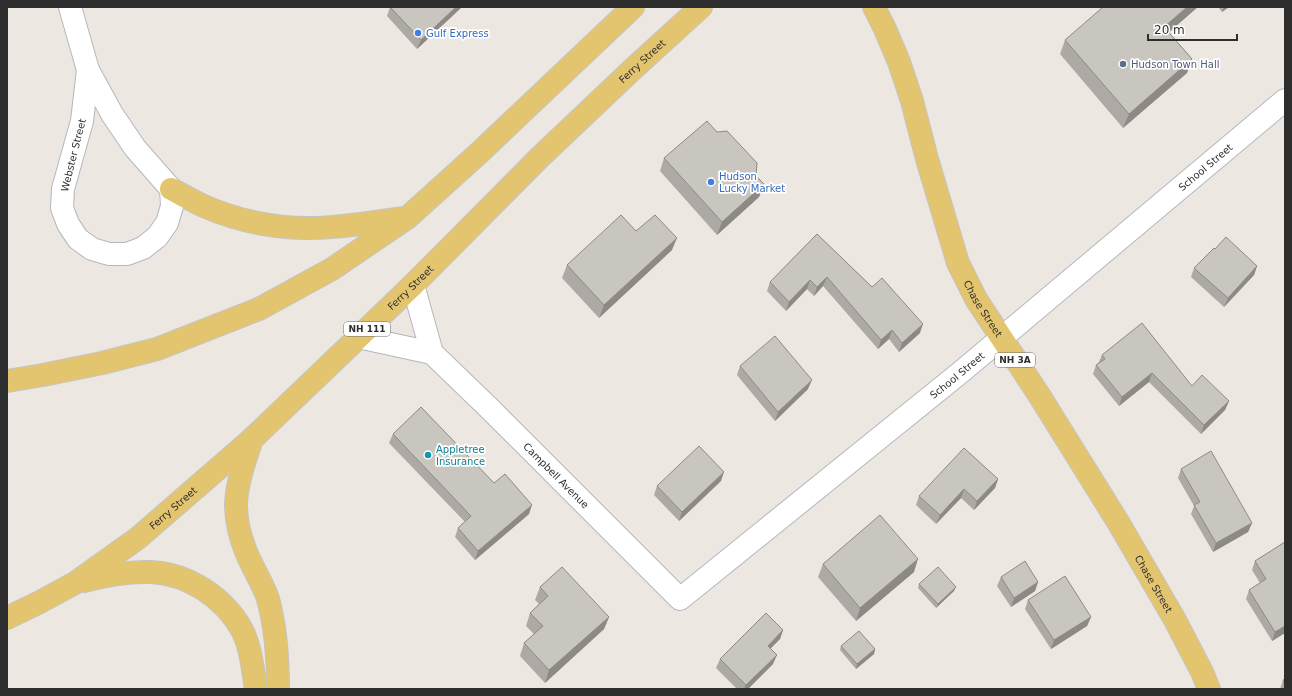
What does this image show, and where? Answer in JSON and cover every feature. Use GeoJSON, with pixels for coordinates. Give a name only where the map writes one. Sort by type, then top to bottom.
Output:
{"type":"FeatureCollection","features":[{"type":"Feature","properties":{"kind":"main road"},"geometry":{"type":"LineString","coordinates":[[7,381],[43,376],[157,349],[259,309],[332,269],[407,218],[479,153],[633,7]]}},
{"type":"Feature","properties":{"kind":"main road","name":"Ferry Street"},"geometry":{"type":"LineString","coordinates":[[7,618],[76,582],[138,538],[252,439],[413,284],[539,158],[701,7]]}},
{"type":"Feature","properties":{"kind":"main road","name":"Chase Street"},"geometry":{"type":"LineString","coordinates":[[874,7],[894,49],[912,101],[927,159],[958,263],[976,299],[1118,522],[1175,620],[1202,672],[1209,689]]}},
{"type":"Feature","properties":{"kind":"main road"},"geometry":{"type":"LineString","coordinates":[[171,189],[207,207],[243,219],[276,225],[304,228],[338,226],[407,218]]}},
{"type":"Feature","properties":{"kind":"main road"},"geometry":{"type":"LineString","coordinates":[[252,439],[244,463],[236,505],[238,523],[245,549],[258,575],[267,598],[273,620],[278,666],[278,689]]}},
{"type":"Feature","properties":{"kind":"main road"},"geometry":{"type":"LineString","coordinates":[[76,582],[116,574],[150,572],[166,574],[198,586],[215,597],[232,616],[242,631],[251,658],[256,689]]}},
{"type":"Feature","properties":{"kind":"street","name":"Webster Street"},"geometry":{"type":"LineString","coordinates":[[70,7],[88,70],[112,114],[131,142],[171,189],[172,206],[167,223],[157,237],[143,248],[127,254],[109,254],[92,249],[78,239],[68,224],[62,208],[63,189],[82,122],[88,70]]}},
{"type":"Feature","properties":{"kind":"street","name":"School Street"},"geometry":{"type":"LineString","coordinates":[[680,599],[1001,338],[1285,100]]}},
{"type":"Feature","properties":{"kind":"street"},"geometry":{"type":"LineString","coordinates":[[358,337],[432,353],[413,284]]}},
{"type":"Feature","properties":{"kind":"street","name":"Campbell Avenue"},"geometry":{"type":"LineString","coordinates":[[432,353],[490,408],[680,599]]}},
{"type":"Feature","properties":{"kind":"building","name":"Gulf Express"},"geometry":{"type":"Polygon","coordinates":[[[390,7],[456,7],[421,40],[390,7]]]}},
{"type":"Feature","properties":{"kind":"building","name":"Hudson Town Hall"},"geometry":{"type":"Polygon","coordinates":[[[1103,7],[1187,7],[1164,27],[1192,59],[1129,114],[1065,40],[1103,7]]]}},
{"type":"Feature","properties":{"kind":"building","name":"Hudson Lucky Market"},"geometry":{"type":"Polygon","coordinates":[[[707,121],[717,132],[727,131],[757,163],[756,176],[764,184],[722,222],[664,158],[707,121]]]}},
{"type":"Feature","properties":{"kind":"building"},"geometry":{"type":"Polygon","coordinates":[[[621,215],[636,231],[655,215],[677,238],[604,305],[567,265],[621,215]]]}},
{"type":"Feature","properties":{"kind":"building"},"geometry":{"type":"Polygon","coordinates":[[[817,234],[872,287],[882,278],[923,324],[902,343],[892,330],[881,340],[827,277],[817,287],[810,280],[789,302],[770,282],[817,234]]]}},
{"type":"Feature","properties":{"kind":"building"},"geometry":{"type":"Polygon","coordinates":[[[1226,237],[1257,266],[1228,298],[1194,268],[1226,237]]]}},
{"type":"Feature","properties":{"kind":"building"},"geometry":{"type":"Polygon","coordinates":[[[1142,323],[1192,386],[1202,375],[1229,401],[1204,425],[1152,373],[1122,397],[1096,365],[1105,359],[1102,355],[1142,323]]]}},
{"type":"Feature","properties":{"kind":"building"},"geometry":{"type":"Polygon","coordinates":[[[775,336],[812,380],[778,412],[740,366],[775,336]]]}},
{"type":"Feature","properties":{"kind":"building"},"geometry":{"type":"Polygon","coordinates":[[[421,407],[494,483],[505,474],[532,505],[478,551],[458,528],[471,516],[393,434],[421,407]]]}},
{"type":"Feature","properties":{"kind":"building"},"geometry":{"type":"Polygon","coordinates":[[[699,446],[724,472],[682,512],[657,486],[699,446]]]}},
{"type":"Feature","properties":{"kind":"building"},"geometry":{"type":"Polygon","coordinates":[[[964,448],[998,479],[977,501],[964,489],[940,515],[919,496],[964,448]]]}},
{"type":"Feature","properties":{"kind":"building"},"geometry":{"type":"Polygon","coordinates":[[[1211,451],[1252,523],[1216,543],[1194,505],[1200,502],[1181,469],[1211,451]]]}},
{"type":"Feature","properties":{"kind":"building"},"geometry":{"type":"Polygon","coordinates":[[[880,515],[918,559],[860,608],[823,564],[880,515]]]}},
{"type":"Feature","properties":{"kind":"building"},"geometry":{"type":"Polygon","coordinates":[[[1285,542],[1285,626],[1275,632],[1249,590],[1266,579],[1255,561],[1285,542]]]}},
{"type":"Feature","properties":{"kind":"building"},"geometry":{"type":"Polygon","coordinates":[[[1025,561],[1038,582],[1014,598],[1001,577],[1025,561]]]}},
{"type":"Feature","properties":{"kind":"building"},"geometry":{"type":"Polygon","coordinates":[[[562,567],[609,617],[549,670],[524,643],[543,626],[530,613],[548,596],[540,587],[562,567]]]}},
{"type":"Feature","properties":{"kind":"building"},"geometry":{"type":"Polygon","coordinates":[[[938,567],[956,587],[938,604],[919,584],[938,567]]]}},
{"type":"Feature","properties":{"kind":"building"},"geometry":{"type":"Polygon","coordinates":[[[1065,576],[1091,617],[1054,640],[1028,600],[1065,576]]]}},
{"type":"Feature","properties":{"kind":"building"},"geometry":{"type":"Polygon","coordinates":[[[766,613],[783,630],[768,646],[777,655],[746,685],[720,659],[766,613]]]}},
{"type":"Feature","properties":{"kind":"building"},"geometry":{"type":"Polygon","coordinates":[[[859,631],[875,649],[857,664],[841,646],[859,631]]]}},
{"type":"Feature","properties":{"kind":"place","name":"Gulf Express"},"geometry":{"type":"Point","coordinates":[418,33]}},
{"type":"Feature","properties":{"kind":"place","name":"Hudson Town Hall"},"geometry":{"type":"Point","coordinates":[1123,64]}},
{"type":"Feature","properties":{"kind":"place","name":"Hudson Lucky Market"},"geometry":{"type":"Point","coordinates":[711,182]}},
{"type":"Feature","properties":{"kind":"place","name":"Appletree Insurance"},"geometry":{"type":"Point","coordinates":[428,455]}}]}
